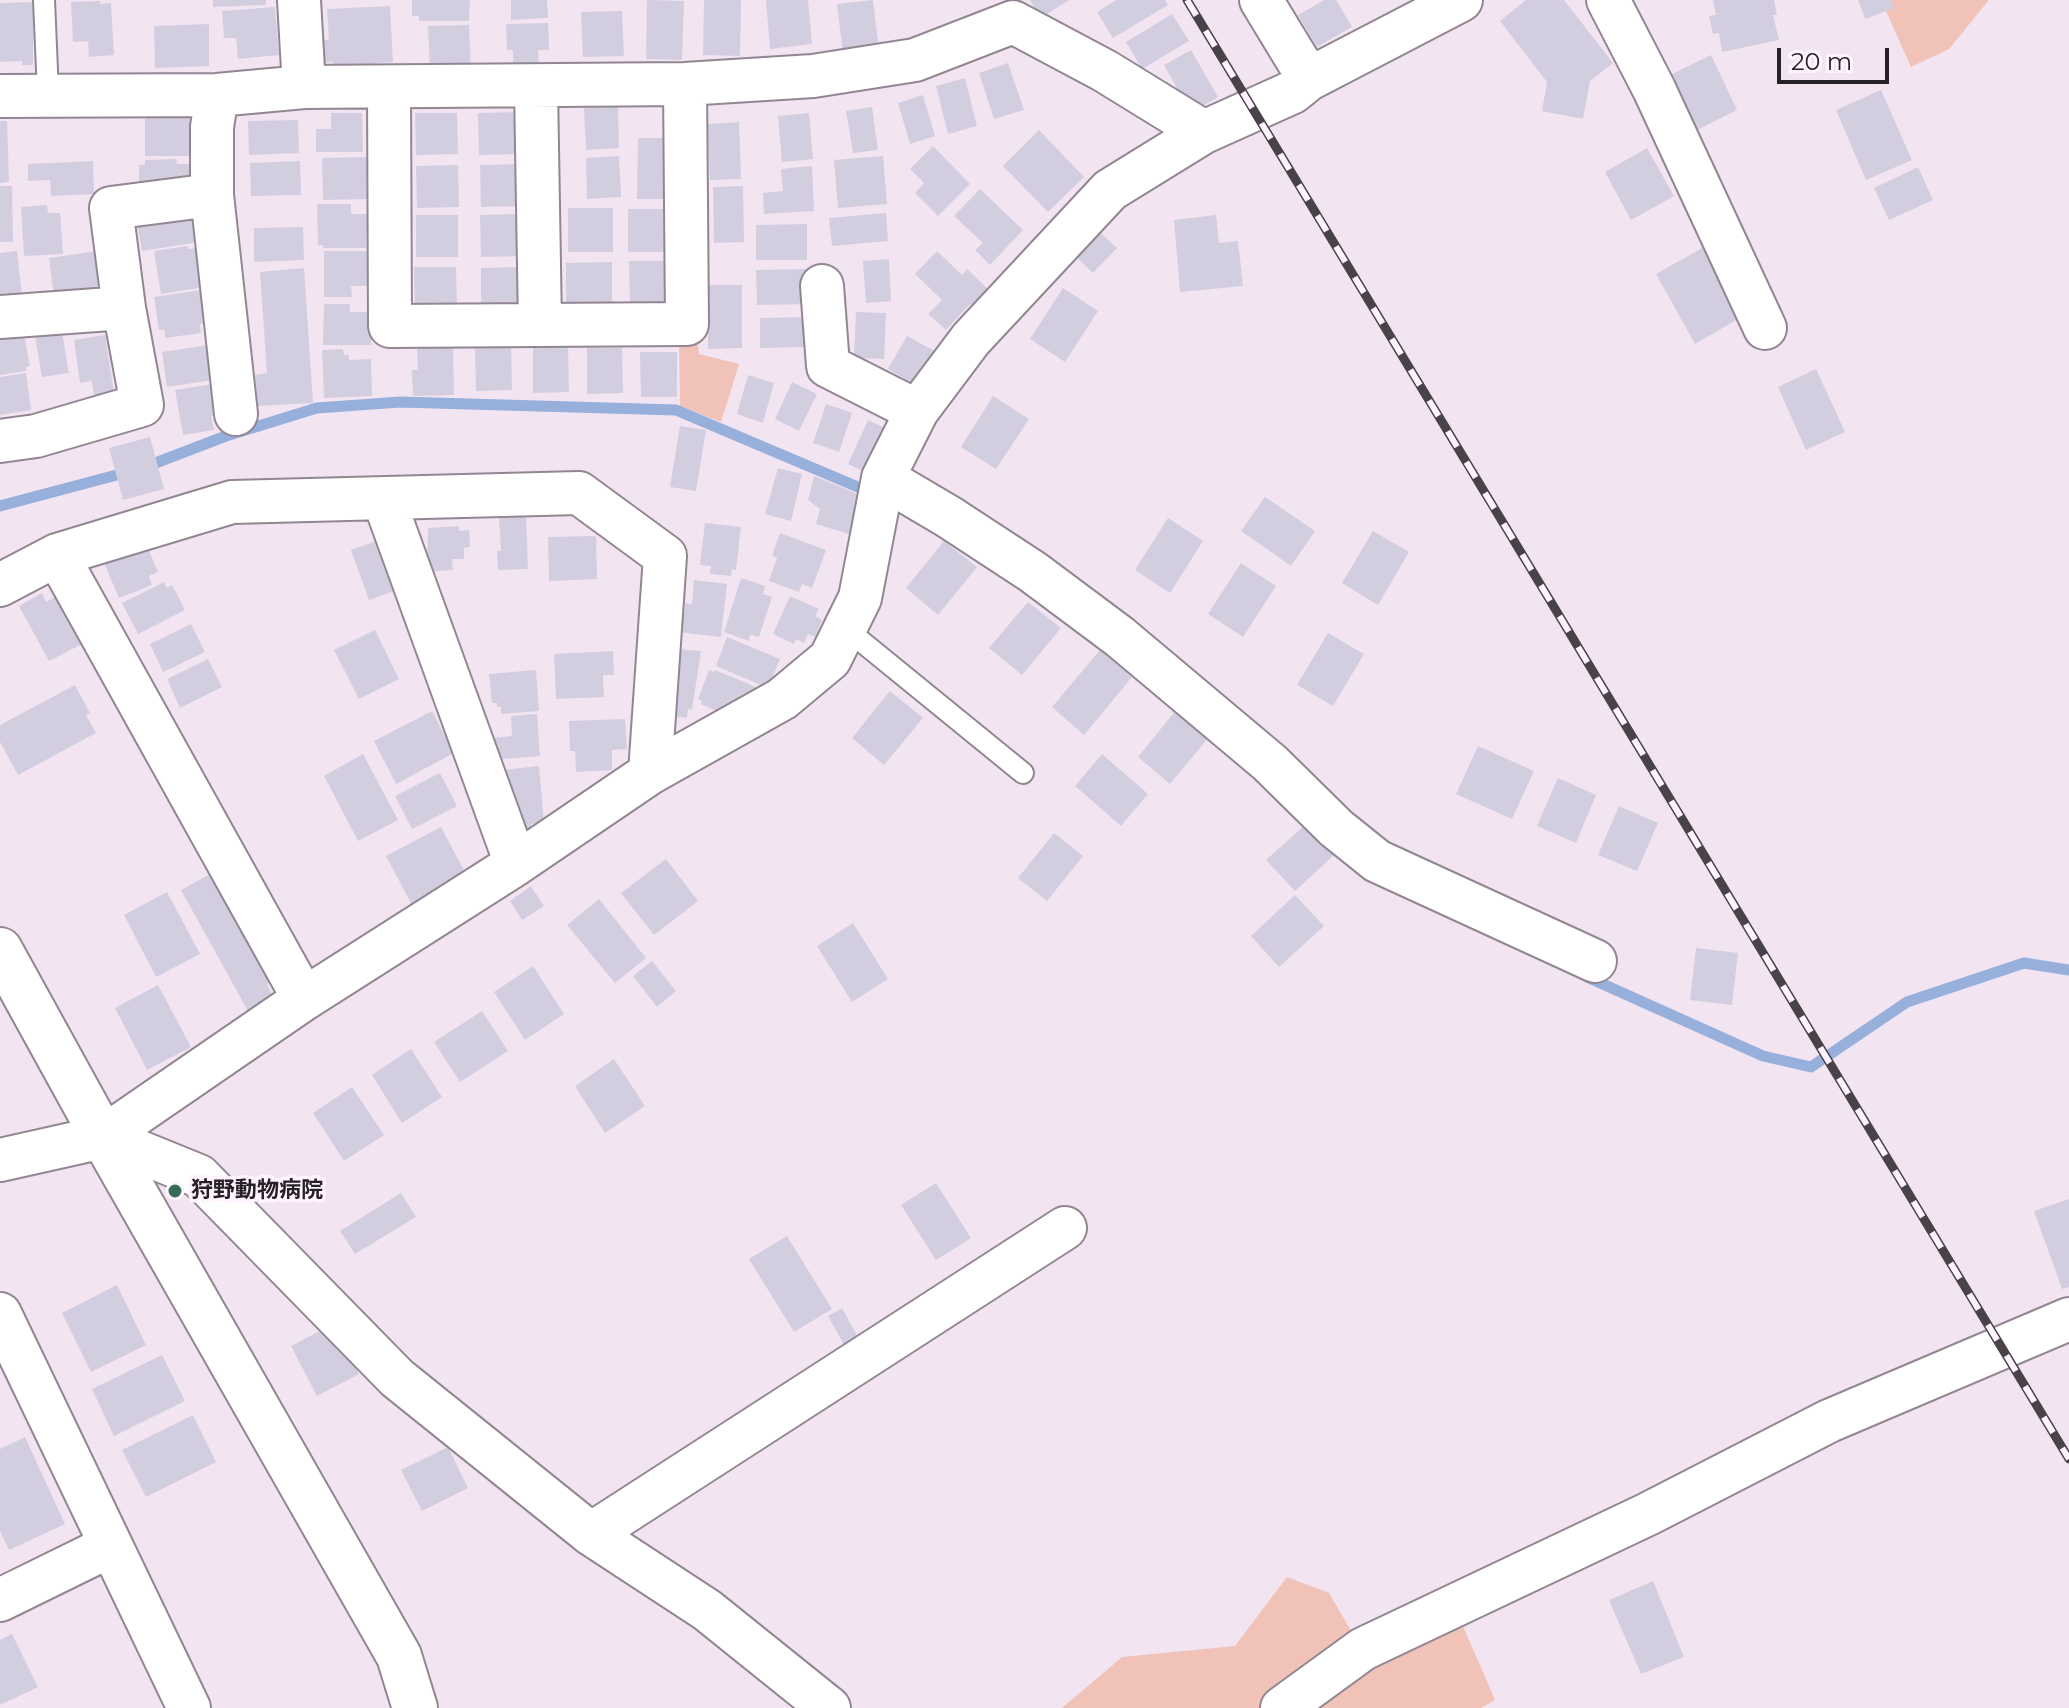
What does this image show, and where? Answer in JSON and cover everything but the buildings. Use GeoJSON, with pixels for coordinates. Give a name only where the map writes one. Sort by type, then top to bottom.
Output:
{"type":"FeatureCollection","features":[{"type":"Feature","properties":{"kind":"street"},"geometry":{"type":"LineString","coordinates":[[299,0],[304,87]]}},
{"type":"Feature","properties":{"kind":"street"},"geometry":{"type":"LineString","coordinates":[[1261,0],[1309,79]]}},
{"type":"Feature","properties":{"kind":"street"},"geometry":{"type":"LineString","coordinates":[[0,1160],[103,1137],[304,999],[516,864],[650,773],[782,699],[830,659],[860,598],[883,478],[917,411],[971,339],[1110,190],[1204,132],[1293,92],[1309,79],[1459,0]]}},
{"type":"Feature","properties":{"kind":"street"},"geometry":{"type":"LineString","coordinates":[[1608,0],[1654,89],[1765,328]]}},
{"type":"Feature","properties":{"kind":"street"},"geometry":{"type":"LineString","coordinates":[[0,96],[217,95],[304,87],[685,84],[813,76],[915,60],[1005,11],[1204,132]]}},
{"type":"Feature","properties":{"kind":"street"},"geometry":{"type":"LineString","coordinates":[[389,88],[390,326],[687,324],[685,84]]}},
{"type":"Feature","properties":{"kind":"street"},"geometry":{"type":"LineString","coordinates":[[536,87],[540,325]]}},
{"type":"Feature","properties":{"kind":"street"},"geometry":{"type":"LineString","coordinates":[[217,95],[212,127],[212,195],[236,414]]}},
{"type":"Feature","properties":{"kind":"street"},"geometry":{"type":"LineString","coordinates":[[0,441],[36,436],[142,405],[124,308],[111,208],[212,195]]}},
{"type":"Feature","properties":{"kind":"street"},"geometry":{"type":"LineString","coordinates":[[822,286],[828,366],[917,411]]}},
{"type":"Feature","properties":{"kind":"street"},"geometry":{"type":"LineString","coordinates":[[0,317],[124,308]]}},
{"type":"Feature","properties":{"kind":"street"},"geometry":{"type":"LineString","coordinates":[[883,478],[1033,572],[1120,637],[1270,763],[1336,828],[1377,861],[1595,961]]}},
{"type":"Feature","properties":{"kind":"street"},"geometry":{"type":"LineString","coordinates":[[0,585],[57,555],[232,502],[579,493],[665,556],[650,773]]}},
{"type":"Feature","properties":{"kind":"street"},"geometry":{"type":"LineString","coordinates":[[384,500],[516,864]]}},
{"type":"Feature","properties":{"kind":"street"},"geometry":{"type":"LineString","coordinates":[[57,555],[304,999]]}},
{"type":"Feature","properties":{"kind":"street"},"geometry":{"type":"LineString","coordinates":[[0,950],[399,1656],[415,1708]]}},
{"type":"Feature","properties":{"kind":"street"},"geometry":{"type":"LineString","coordinates":[[103,1137],[199,1176],[397,1378],[591,1534],[707,1610],[829,1708]]}},
{"type":"Feature","properties":{"kind":"street"},"geometry":{"type":"LineString","coordinates":[[591,1534],[1065,1228]]}},
{"type":"Feature","properties":{"kind":"street"},"geometry":{"type":"LineString","coordinates":[[0,1314],[189,1708]]}},
{"type":"Feature","properties":{"kind":"street"},"geometry":{"type":"LineString","coordinates":[[1282,1708],[1363,1649],[1648,1514],[1829,1421],[2069,1319]]}},
{"type":"Feature","properties":{"kind":"street"},"geometry":{"type":"LineString","coordinates":[[0,1600],[110,1546]]}},
{"type":"Feature","properties":{"kind":"lane"},"geometry":{"type":"LineString","coordinates":[[44,0],[48,94]]}},
{"type":"Feature","properties":{"kind":"lane"},"geometry":{"type":"LineString","coordinates":[[845,628],[1023,773]]}},
{"type":"Feature","properties":{"kind":"shaded area"},"geometry":{"type":"Polygon","coordinates":[[[1881,0],[1989,0],[1949,49],[1911,67],[1881,0]]]}},
{"type":"Feature","properties":{"kind":"shaded area"},"geometry":{"type":"Polygon","coordinates":[[[679,335],[697,335],[699,354],[739,364],[721,422],[680,406],[679,335]]]}},
{"type":"Feature","properties":{"kind":"shaded area"},"geometry":{"type":"Polygon","coordinates":[[[1287,1577],[1329,1593],[1368,1660],[1459,1617],[1495,1700],[1481,1708],[1062,1708],[1122,1657],[1235,1646],[1287,1577]]]}},
{"type":"Feature","properties":{"kind":"waterway"},"geometry":{"type":"LineString","coordinates":[[145,467],[226,436],[317,408],[400,402],[676,410],[872,493]]}},
{"type":"Feature","properties":{"kind":"waterway"},"geometry":{"type":"LineString","coordinates":[[0,506],[128,472]]}},
{"type":"Feature","properties":{"kind":"waterway"},"geometry":{"type":"LineString","coordinates":[[1587,977],[1763,1056],[1811,1067],[1907,1002],[2024,963],[2069,970]]}},
{"type":"Feature","properties":{"kind":"railway"},"geometry":{"type":"LineString","coordinates":[[1187,0],[2069,1459]]}},
{"type":"Feature","properties":{"kind":"place","name":"狩野動物病院"},"geometry":{"type":"Point","coordinates":[175,1191]}}]}
